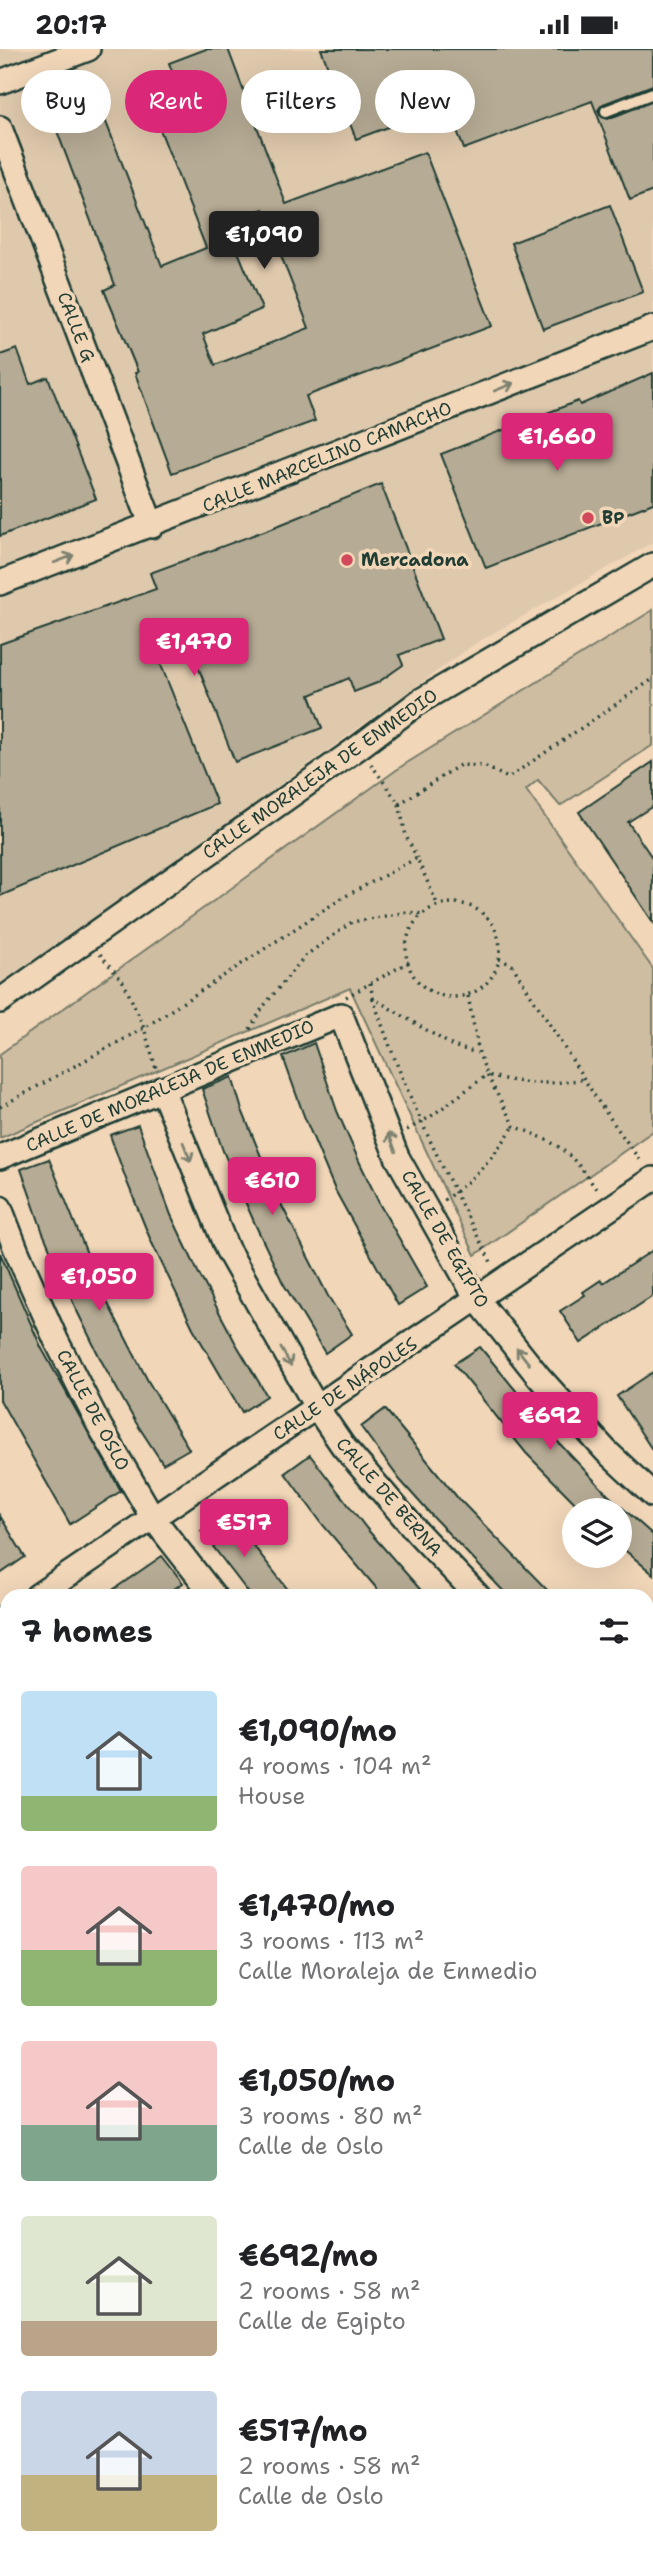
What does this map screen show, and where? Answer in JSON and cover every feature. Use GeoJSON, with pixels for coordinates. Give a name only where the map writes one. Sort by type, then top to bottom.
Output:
{"type":"FeatureCollection","features":[{"type":"Feature","properties":{"kind":"street"},"geometry":{"type":"LineString","coordinates":[[0,82],[88,49]]}},
{"type":"Feature","properties":{"kind":"street","name":"CALLE G"},"geometry":{"type":"LineString","coordinates":[[0,128],[152,526]]}},
{"type":"Feature","properties":{"kind":"street","name":"CALLE MARCELINO CAMACHO"},"geometry":{"type":"LineString","coordinates":[[0,583],[152,526],[653,328]]}},
{"type":"Feature","properties":{"kind":"street","name":"CALLE MORALEJA DE ENMEDIO"},"geometry":{"type":"LineString","coordinates":[[0,1001],[420,701],[652,567]]}},
{"type":"Feature","properties":{"kind":"street","name":"CALLE DE MORALEJA DE ENMEDIO"},"geometry":{"type":"LineString","coordinates":[[0,1157],[341,1014]]}},
{"type":"Feature","properties":{"kind":"street","name":"CALLE DE EGIPTO"},"geometry":{"type":"LineString","coordinates":[[341,1014],[397,1157],[477,1299],[539,1377],[653,1496]]}},
{"type":"Feature","properties":{"kind":"street","name":"CALLE DE BERNA"},"geometry":{"type":"LineString","coordinates":[[162,1089],[227,1249],[317,1408],[343,1446],[418,1533],[471,1589]]}},
{"type":"Feature","properties":{"kind":"street","name":"CALLE DE NÁPOLES"},"geometry":{"type":"LineString","coordinates":[[47,1589],[653,1179]]}},
{"type":"Feature","properties":{"kind":"street","name":"CALLE DE OSLO"},"geometry":{"type":"LineString","coordinates":[[0,1208],[56,1340],[99,1425],[153,1518],[209,1589]]}},
{"type":"Feature","properties":{"kind":"lane"},"geometry":{"type":"LineString","coordinates":[[606,111],[653,93]]}},
{"type":"Feature","properties":{"kind":"path"},"geometry":{"type":"LineString","coordinates":[[399,804],[460,765],[484,766],[508,778],[653,679]]}},
{"type":"Feature","properties":{"kind":"path"},"geometry":{"type":"LineString","coordinates":[[359,747],[399,804],[406,836],[438,906]]}},
{"type":"Feature","properties":{"kind":"path"},"geometry":{"type":"LineString","coordinates":[[0,1107],[144,1028],[342,898],[417,858]]}},
{"type":"Feature","properties":{"kind":"path"},"geometry":{"type":"LineString","coordinates":[[454,903],[479,911],[491,922],[498,937],[499,959],[497,969],[488,982],[468,996],[456,997],[439,995],[421,984],[411,971],[407,941],[413,926],[423,914],[438,906],[454,903]]}},
{"type":"Feature","properties":{"kind":"path"},"geometry":{"type":"LineString","coordinates":[[234,1059],[262,1007],[305,956],[352,922],[407,912],[423,914]]}},
{"type":"Feature","properties":{"kind":"path"},"geometry":{"type":"LineString","coordinates":[[88,939],[124,983],[144,1028],[162,1089]]}},
{"type":"Feature","properties":{"kind":"path"},"geometry":{"type":"LineString","coordinates":[[499,959],[512,964],[653,1179]]}},
{"type":"Feature","properties":{"kind":"path"},"geometry":{"type":"LineString","coordinates":[[341,1014],[338,1002],[409,962]]}},
{"type":"Feature","properties":{"kind":"path"},"geometry":{"type":"LineString","coordinates":[[370,982],[400,1076],[455,1192],[502,1282]]}},
{"type":"Feature","properties":{"kind":"path"},"geometry":{"type":"LineString","coordinates":[[468,996],[479,1053],[487,1075],[514,1126],[551,1140],[575,1159],[608,1209]]}},
{"type":"Feature","properties":{"kind":"path"},"geometry":{"type":"LineString","coordinates":[[373,998],[453,1046],[479,1053]]}},
{"type":"Feature","properties":{"kind":"path"},"geometry":{"type":"LineString","coordinates":[[391,1140],[487,1075],[547,1085],[585,1079]]}},
{"type":"Feature","properties":{"kind":"path"},"geometry":{"type":"LineString","coordinates":[[428,1210],[467,1184],[494,1157],[514,1126]]}},
{"type":"Feature","properties":{"kind":"shaded area"},"geometry":{"type":"Polygon","coordinates":[[[0,49],[653,49],[653,542],[476,643],[0,987],[0,49]]]}},
{"type":"Feature","properties":{"kind":"shaded area"},"geometry":{"type":"Polygon","coordinates":[[[653,610],[653,745],[560,806],[538,780],[526,790],[653,969],[653,1131],[475,1255],[350,988],[0,1138],[0,1054],[402,766],[653,610]]]}},
{"type":"Feature","properties":{"kind":"building"},"geometry":{"type":"Polygon","coordinates":[[[206,49],[228,49],[241,84],[241,133],[259,133],[286,204],[425,152],[492,326],[306,396],[315,421],[172,473],[135,373],[138,372],[104,290],[115,285],[58,133],[110,133],[162,266],[206,248],[161,133],[227,133],[227,70],[172,70],[169,63],[206,49]],[[263,209],[226,223],[262,309],[203,334],[215,365],[309,328],[263,209]]]}},
{"type":"Feature","properties":{"kind":"building"},"geometry":{"type":"Polygon","coordinates":[[[321,49],[653,49],[653,85],[603,104],[598,110],[602,117],[608,119],[653,101],[653,191],[630,200],[592,101],[464,149],[458,133],[475,133],[475,70],[375,70],[375,132],[356,139],[354,133],[361,133],[361,70],[329,70],[321,49]]]}},
{"type":"Feature","properties":{"kind":"building"},"geometry":{"type":"Polygon","coordinates":[[[610,205],[643,292],[543,329],[511,243],[610,205]]]}},
{"type":"Feature","properties":{"kind":"building"},"geometry":{"type":"Polygon","coordinates":[[[17,349],[30,384],[48,377],[96,499],[0,536],[0,355],[17,349]]]}},
{"type":"Feature","properties":{"kind":"building"},"geometry":{"type":"Polygon","coordinates":[[[653,373],[653,503],[486,568],[441,454],[578,401],[580,405],[653,373]]]}},
{"type":"Feature","properties":{"kind":"building"},"geometry":{"type":"Polygon","coordinates":[[[381,484],[441,639],[399,655],[403,665],[377,683],[354,692],[349,678],[310,695],[322,728],[235,762],[192,651],[159,660],[217,804],[0,896],[0,644],[156,589],[150,573],[381,484]]]}},
{"type":"Feature","properties":{"kind":"building"},"geometry":{"type":"Polygon","coordinates":[[[653,762],[653,806],[628,822],[653,859],[653,922],[579,812],[653,762]]]}},
{"type":"Feature","properties":{"kind":"building"},"geometry":{"type":"Polygon","coordinates":[[[314,1043],[337,1111],[359,1161],[380,1205],[427,1287],[398,1305],[335,1190],[283,1057],[314,1043]]]}},
{"type":"Feature","properties":{"kind":"building"},"geometry":{"type":"Polygon","coordinates":[[[232,1077],[242,1110],[278,1198],[328,1296],[352,1334],[325,1353],[283,1283],[255,1224],[223,1151],[202,1089],[232,1077]]]}},
{"type":"Feature","properties":{"kind":"building"},"geometry":{"type":"Polygon","coordinates":[[[138,1125],[171,1215],[198,1272],[267,1396],[242,1412],[193,1328],[151,1241],[127,1182],[110,1135],[138,1125]]]}},
{"type":"Feature","properties":{"kind":"building"},"geometry":{"type":"Polygon","coordinates":[[[49,1159],[104,1296],[148,1381],[189,1449],[163,1464],[102,1362],[43,1233],[21,1169],[49,1159]]]}},
{"type":"Feature","properties":{"kind":"building"},"geometry":{"type":"Polygon","coordinates":[[[653,1250],[653,1296],[581,1343],[560,1311],[585,1295],[583,1292],[601,1280],[603,1283],[653,1250]]]}},
{"type":"Feature","properties":{"kind":"building"},"geometry":{"type":"Polygon","coordinates":[[[0,1253],[41,1347],[121,1491],[70,1524],[0,1400],[0,1253]]]}},
{"type":"Feature","properties":{"kind":"building"},"geometry":{"type":"Polygon","coordinates":[[[480,1347],[559,1443],[611,1498],[570,1498],[526,1453],[454,1364],[480,1347]]]}},
{"type":"Feature","properties":{"kind":"building"},"geometry":{"type":"Polygon","coordinates":[[[653,1372],[653,1451],[617,1396],[653,1372]]]}},
{"type":"Feature","properties":{"kind":"building"},"geometry":{"type":"Polygon","coordinates":[[[385,1409],[457,1497],[546,1589],[501,1589],[400,1480],[361,1427],[385,1409]]]}},
{"type":"Feature","properties":{"kind":"building"},"geometry":{"type":"Polygon","coordinates":[[[310,1455],[367,1529],[420,1589],[377,1589],[323,1525],[285,1473],[310,1455]]]}},
{"type":"Feature","properties":{"kind":"building"},"geometry":{"type":"Polygon","coordinates":[[[226,1512],[288,1589],[246,1589],[201,1531],[226,1512]]]}},
{"type":"Feature","properties":{"kind":"building"},"geometry":{"type":"Polygon","coordinates":[[[0,1516],[25,1557],[0,1574],[0,1516]]]}},
{"type":"Feature","properties":{"kind":"building"},"geometry":{"type":"Polygon","coordinates":[[[632,1516],[653,1535],[653,1574],[632,1556],[632,1516]]]}},
{"type":"Feature","properties":{"kind":"building"},"geometry":{"type":"Polygon","coordinates":[[[162,1556],[183,1583],[174,1589],[114,1589],[162,1556]]]}},
{"type":"Feature","properties":{"kind":"place","name":"BP"},"geometry":{"type":"Point","coordinates":[588,518]}},
{"type":"Feature","properties":{"kind":"place","name":"Mercadona"},"geometry":{"type":"Point","coordinates":[347,560]}}]}
